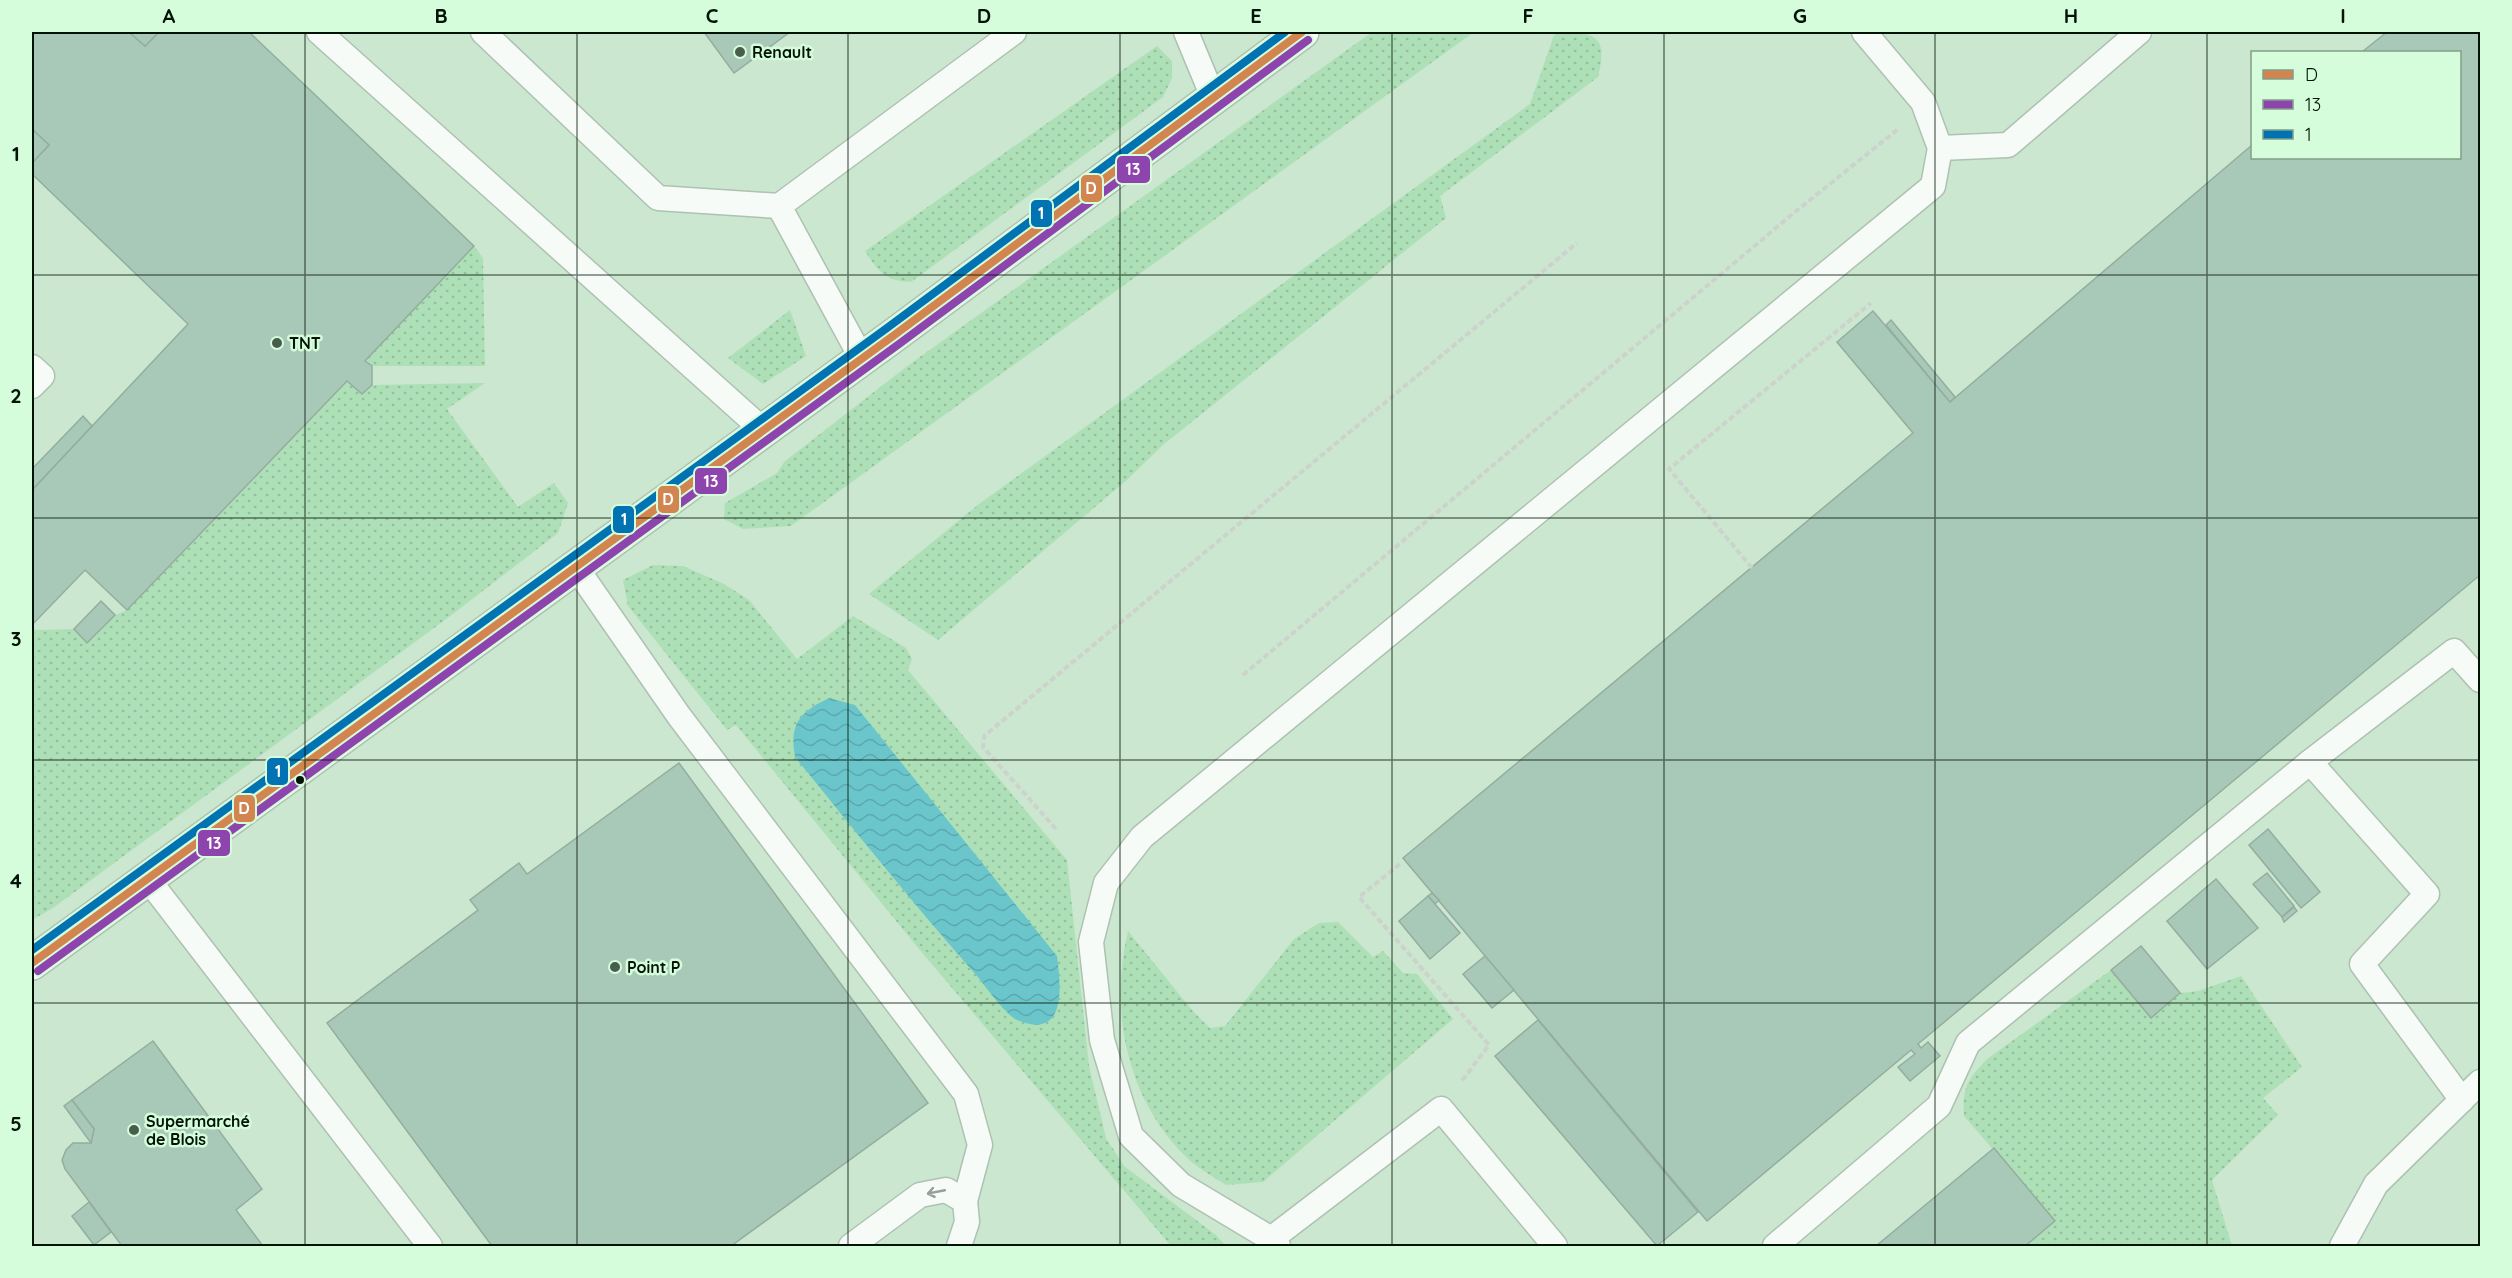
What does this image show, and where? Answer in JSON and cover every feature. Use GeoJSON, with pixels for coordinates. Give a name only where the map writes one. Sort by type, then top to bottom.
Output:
{"type":"FeatureCollection","features":[{"type":"Feature","properties":{"kind":"main road"},"geometry":{"type":"LineString","coordinates":[[32,963],[862,359],[1302,32]]}},
{"type":"Feature","properties":{"kind":"lane"},"geometry":{"type":"LineString","coordinates":[[319,32],[763,430]]}},
{"type":"Feature","properties":{"kind":"lane"},"geometry":{"type":"LineString","coordinates":[[483,32],[658,198],[779,206],[1014,32]]}},
{"type":"Feature","properties":{"kind":"lane"},"geometry":{"type":"LineString","coordinates":[[1186,32],[1213,98]]}},
{"type":"Feature","properties":{"kind":"lane"},"geometry":{"type":"LineString","coordinates":[[1555,1246],[1441,1109],[1274,1243],[1181,1185],[1131,1136],[1102,1040],[1091,942],[1107,883],[1142,837],[1933,186],[1940,148],[1923,102],[1864,32]]}},
{"type":"Feature","properties":{"kind":"lane"},"geometry":{"type":"LineString","coordinates":[[1940,148],[2008,146],[2139,32]]}},
{"type":"Feature","properties":{"kind":"lane"},"geometry":{"type":"LineString","coordinates":[[779,206],[862,359]]}},
{"type":"Feature","properties":{"kind":"lane"},"geometry":{"type":"LineString","coordinates":[[32,367],[42,376],[32,386]]}},
{"type":"Feature","properties":{"kind":"lane"},"geometry":{"type":"LineString","coordinates":[[575,566],[679,716],[966,1094],[980,1144],[965,1201],[967,1222],[959,1246]]}},
{"type":"Feature","properties":{"kind":"lane"},"geometry":{"type":"LineString","coordinates":[[1775,1246],[1939,1106],[1968,1043],[2310,762],[2454,651],[2481,680]]}},
{"type":"Feature","properties":{"kind":"lane"},"geometry":{"type":"LineString","coordinates":[[2310,762],[2427,894],[2362,964],[2462,1100]]}},
{"type":"Feature","properties":{"kind":"lane"},"geometry":{"type":"LineString","coordinates":[[147,878],[430,1246]]}},
{"type":"Feature","properties":{"kind":"lane"},"geometry":{"type":"LineString","coordinates":[[2342,1246],[2376,1184],[2481,1082]]}},
{"type":"Feature","properties":{"kind":"lane"},"geometry":{"type":"LineString","coordinates":[[850,1246],[921,1195],[946,1190],[965,1201]]}},
{"type":"Feature","properties":{"kind":"path"},"geometry":{"type":"LineString","coordinates":[[1243,675],[1795,212],[1905,124]]}},
{"type":"Feature","properties":{"kind":"path"},"geometry":{"type":"LineString","coordinates":[[1056,829],[983,747],[984,736],[1577,243]]}},
{"type":"Feature","properties":{"kind":"path"},"geometry":{"type":"LineString","coordinates":[[1752,568],[1669,469],[1871,303]]}},
{"type":"Feature","properties":{"kind":"path"},"geometry":{"type":"LineString","coordinates":[[1400,864],[1359,897],[1489,1045],[1441,1109]]}},
{"type":"Feature","properties":{"kind":"green space"},"geometry":{"type":"Polygon","coordinates":[[[1372,32],[1474,32],[791,526],[743,529],[724,519],[725,503],[777,473],[784,462],[906,367],[1372,32]]]}},
{"type":"Feature","properties":{"kind":"green space"},"geometry":{"type":"Polygon","coordinates":[[[1562,32],[1585,34],[1598,41],[1602,54],[1598,77],[1440,196],[1446,218],[1163,445],[1128,479],[938,640],[869,594],[979,504],[1530,104],[1554,35],[1562,32]]]}},
{"type":"Feature","properties":{"kind":"green space"},"geometry":{"type":"Polygon","coordinates":[[[1157,46],[1172,61],[1172,78],[1163,97],[911,282],[895,280],[874,265],[865,251],[1157,46]]]}},
{"type":"Feature","properties":{"kind":"green space"},"geometry":{"type":"Polygon","coordinates":[[[474,246],[483,258],[485,366],[372,366],[365,361],[474,246]]]}},
{"type":"Feature","properties":{"kind":"green space"},"geometry":{"type":"Polygon","coordinates":[[[790,310],[806,356],[763,384],[728,358],[790,310]]]}},
{"type":"Feature","properties":{"kind":"green space"},"geometry":{"type":"Polygon","coordinates":[[[347,381],[362,394],[372,385],[485,383],[447,409],[518,507],[554,483],[568,503],[558,533],[449,617],[53,908],[32,920],[32,630],[74,629],[87,642],[115,615],[127,610],[347,381]]]}},
{"type":"Feature","properties":{"kind":"green space"},"geometry":{"type":"Polygon","coordinates":[[[653,565],[683,566],[724,584],[749,600],[797,659],[853,616],[906,648],[912,659],[908,670],[1067,860],[1089,1066],[1106,1138],[1124,1166],[1216,1235],[1226,1246],[1171,1246],[919,949],[736,725],[727,730],[628,606],[623,580],[653,565]]]}},
{"type":"Feature","properties":{"kind":"green space"},"geometry":{"type":"Polygon","coordinates":[[[1338,922],[1373,957],[1383,951],[1403,973],[1417,974],[1453,1019],[1263,1182],[1226,1185],[1189,1160],[1165,1133],[1136,1080],[1127,1051],[1122,1021],[1123,961],[1128,931],[1192,1010],[1210,1028],[1225,1026],[1294,939],[1319,923],[1338,922]]]}},
{"type":"Feature","properties":{"kind":"green space"},"geometry":{"type":"Polygon","coordinates":[[[2111,970],[2151,1018],[2180,993],[2198,991],[2241,976],[2302,1067],[2263,1098],[2278,1115],[2212,1180],[2232,1246],[2025,1246],[2055,1221],[1964,1116],[1965,1090],[1975,1072],[1987,1059],[2111,970]]]}},
{"type":"Feature","properties":{"kind":"water"},"geometry":{"type":"Polygon","coordinates":[[[829,698],[855,705],[1057,956],[1059,995],[1057,1007],[1053,1017],[1045,1023],[1033,1025],[1017,1020],[1002,1007],[795,757],[794,735],[799,720],[811,708],[829,698]]]}},
{"type":"Feature","properties":{"kind":"building","name":"TNT"},"geometry":{"type":"Polygon","coordinates":[[[32,32],[129,32],[145,46],[159,32],[249,32],[474,246],[365,361],[372,366],[372,385],[362,394],[347,381],[127,610],[85,570],[32,625],[32,490],[188,324],[32,174],[32,163],[49,145],[32,129],[32,32]]]}},
{"type":"Feature","properties":{"kind":"building"},"geometry":{"type":"Polygon","coordinates":[[[129,32],[159,32],[145,46],[129,32]]]}},
{"type":"Feature","properties":{"kind":"building","name":"Renault"},"geometry":{"type":"Polygon","coordinates":[[[704,32],[790,32],[734,73],[704,32]]]}},
{"type":"Feature","properties":{"kind":"building"},"geometry":{"type":"Polygon","coordinates":[[[2387,32],[2480,32],[2480,575],[1918,1044],[1921,1048],[1928,1042],[1940,1056],[1910,1081],[1898,1067],[1915,1054],[1911,1050],[1707,1221],[1403,858],[1913,433],[1837,342],[1873,311],[1950,402],[2251,146],[2251,159],[2461,159],[2461,51],[2363,51],[2387,32]]]}},
{"type":"Feature","properties":{"kind":"building"},"geometry":{"type":"Polygon","coordinates":[[[32,129],[49,145],[32,163],[32,129]]]}},
{"type":"Feature","properties":{"kind":"building"},"geometry":{"type":"Polygon","coordinates":[[[1891,320],[1955,397],[1950,402],[1886,325],[1891,320]]]}},
{"type":"Feature","properties":{"kind":"building"},"geometry":{"type":"Polygon","coordinates":[[[83,416],[92,426],[32,490],[32,469],[83,416]]]}},
{"type":"Feature","properties":{"kind":"building"},"geometry":{"type":"Polygon","coordinates":[[[101,601],[115,615],[87,643],[74,629],[101,601]]]}},
{"type":"Feature","properties":{"kind":"building","name":"Point P"},"geometry":{"type":"Polygon","coordinates":[[[679,763],[928,1103],[731,1246],[492,1246],[327,1023],[478,910],[470,900],[519,863],[527,874],[679,763]]]}},
{"type":"Feature","properties":{"kind":"building"},"geometry":{"type":"Polygon","coordinates":[[[2268,829],[2320,892],[2301,908],[2249,845],[2268,829]]]}},
{"type":"Feature","properties":{"kind":"building"},"geometry":{"type":"Polygon","coordinates":[[[2267,873],[2294,906],[2282,917],[2253,884],[2267,873]]]}},
{"type":"Feature","properties":{"kind":"building"},"geometry":{"type":"Polygon","coordinates":[[[2216,879],[2258,928],[2207,969],[2167,921],[2216,879]]]}},
{"type":"Feature","properties":{"kind":"building"},"geometry":{"type":"Polygon","coordinates":[[[1432,893],[1439,900],[1435,904],[1428,896],[1432,893]]]}},
{"type":"Feature","properties":{"kind":"building"},"geometry":{"type":"Polygon","coordinates":[[[1428,896],[1460,933],[1430,959],[1399,921],[1428,896]]]}},
{"type":"Feature","properties":{"kind":"building"},"geometry":{"type":"Polygon","coordinates":[[[2294,907],[2297,911],[2284,922],[2282,917],[2294,907]]]}},
{"type":"Feature","properties":{"kind":"building"},"geometry":{"type":"Polygon","coordinates":[[[2141,946],[2180,993],[2151,1018],[2111,970],[2141,946]]]}},
{"type":"Feature","properties":{"kind":"building"},"geometry":{"type":"Polygon","coordinates":[[[1485,956],[1514,990],[1492,1008],[1463,974],[1485,956]]]}},
{"type":"Feature","properties":{"kind":"building"},"geometry":{"type":"Polygon","coordinates":[[[1538,1020],[1698,1212],[1657,1246],[1495,1056],[1538,1020]]]}},
{"type":"Feature","properties":{"kind":"building"},"geometry":{"type":"Polygon","coordinates":[[[153,1041],[262,1189],[236,1210],[263,1246],[122,1246],[65,1169],[62,1160],[66,1150],[73,1143],[91,1143],[94,1129],[72,1100],[153,1041]]]}},
{"type":"Feature","properties":{"kind":"building"},"geometry":{"type":"Polygon","coordinates":[[[72,1100],[94,1129],[91,1143],[64,1106],[72,1100]]]}},
{"type":"Feature","properties":{"kind":"building"},"geometry":{"type":"Polygon","coordinates":[[[1994,1148],[2055,1221],[2025,1246],[1876,1246],[1994,1148]]]}},
{"type":"Feature","properties":{"kind":"building"},"geometry":{"type":"Polygon","coordinates":[[[89,1202],[111,1232],[94,1245],[72,1216],[89,1202]]]}},
{"type":"Feature","properties":{"kind":"transit line","name":"1"},"geometry":{"type":"LineString","coordinates":[[32,950],[887,328],[1285,32]]}},
{"type":"Feature","properties":{"kind":"transit line","name":"D"},"geometry":{"type":"LineString","coordinates":[[32,963],[893,336],[1302,32]]}},
{"type":"Feature","properties":{"kind":"transit line","name":"13"},"geometry":{"type":"LineString","coordinates":[[38,971],[899,344],[1308,40]]}},
{"type":"Feature","properties":{"kind":"place","name":"Renault"},"geometry":{"type":"Point","coordinates":[740,52]}},
{"type":"Feature","properties":{"kind":"place","name":"TNT"},"geometry":{"type":"Point","coordinates":[277,343]}},
{"type":"Feature","properties":{"kind":"place","name":"Point P"},"geometry":{"type":"Point","coordinates":[615,967]}},
{"type":"Feature","properties":{"kind":"place","name":"Supermarché de Blois"},"geometry":{"type":"Point","coordinates":[134,1130]}}]}
